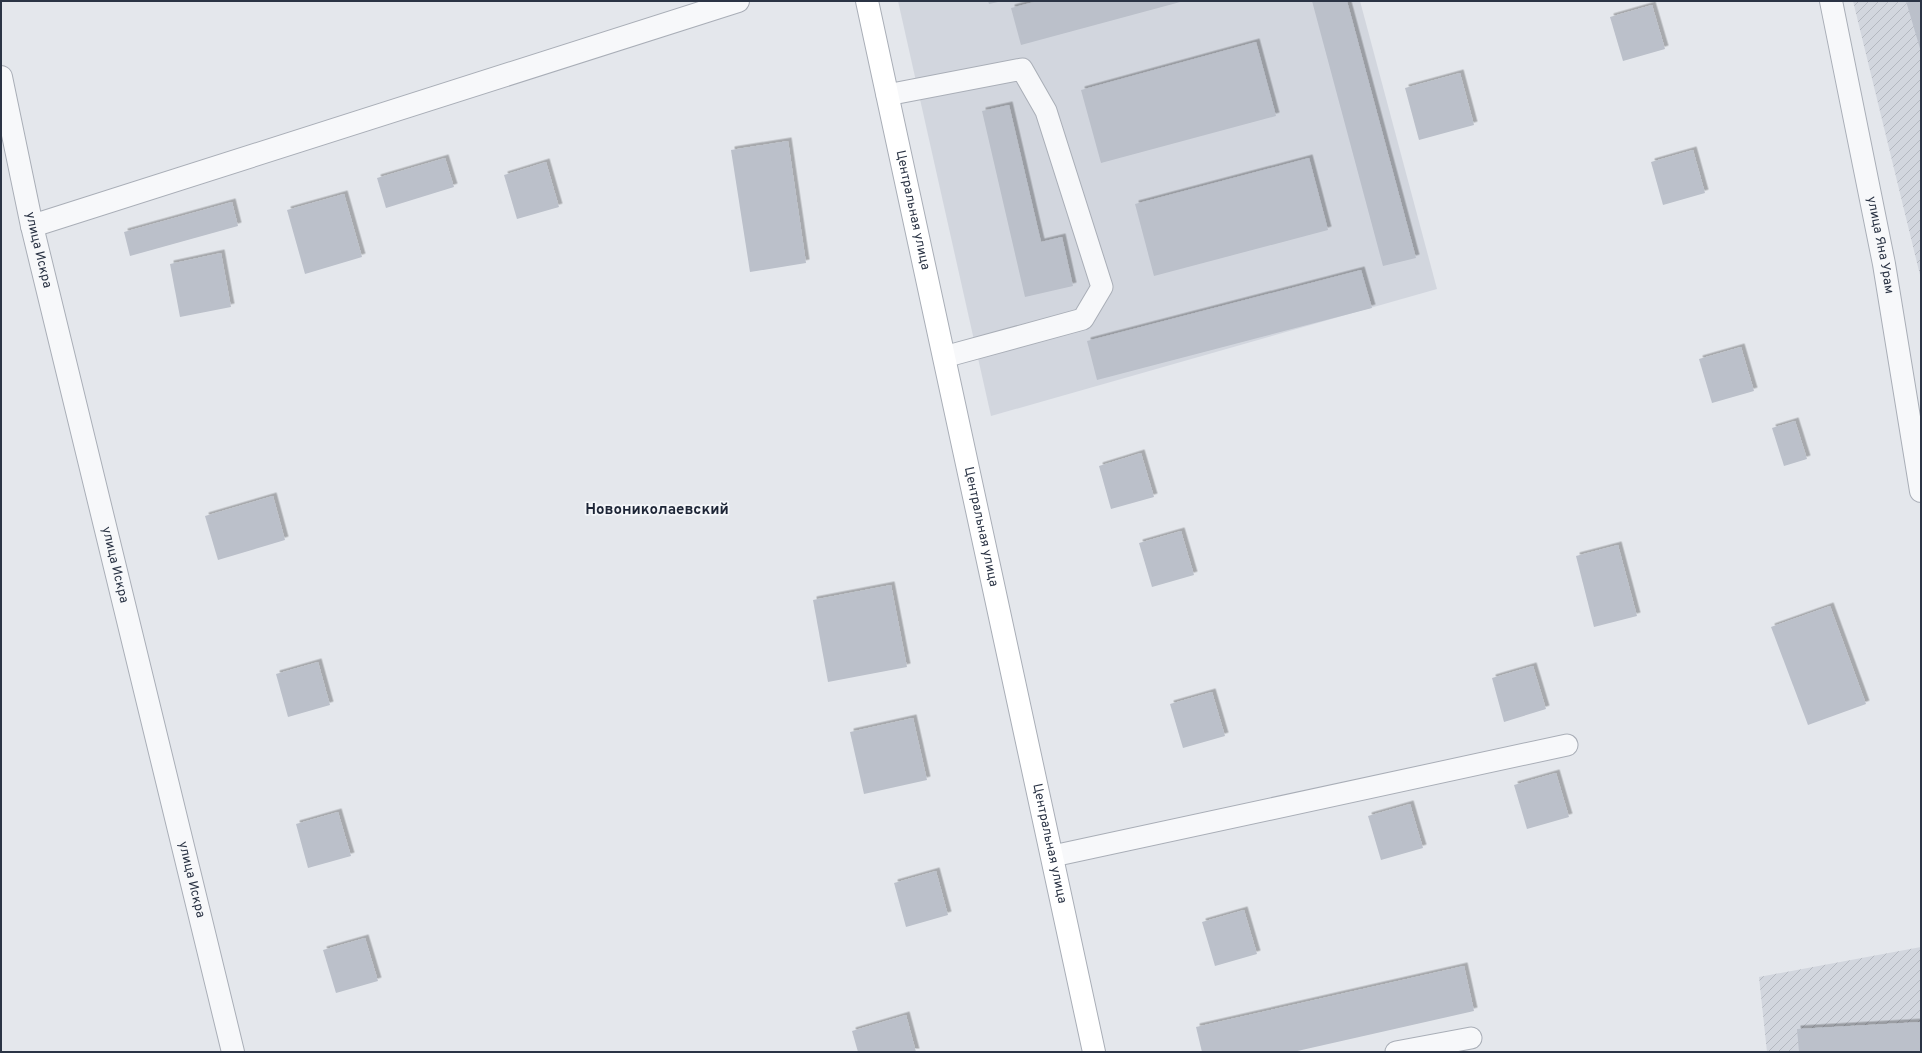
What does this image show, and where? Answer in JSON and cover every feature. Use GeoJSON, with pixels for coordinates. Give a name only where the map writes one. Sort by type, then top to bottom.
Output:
{"type":"FeatureCollection","features":[{"type":"Feature","properties":{"kind":"main road","name":"Центральная улица"},"geometry":{"type":"LineString","coordinates":[[867,1],[1053,856],[1094,1052]]}},
{"type":"Feature","properties":{"kind":"street"},"geometry":{"type":"LineString","coordinates":[[32,226],[738,1]]}},
{"type":"Feature","properties":{"kind":"street","name":"улица Яна Урам"},"geometry":{"type":"LineString","coordinates":[[1831,1],[1884,264],[1921,491]]}},
{"type":"Feature","properties":{"kind":"street","name":"улица Искра"},"geometry":{"type":"LineString","coordinates":[[1,77],[32,226],[232,1052]]}},
{"type":"Feature","properties":{"kind":"lane"},"geometry":{"type":"LineString","coordinates":[[887,94],[1022,69],[1046,111],[1102,287],[1083,319],[944,357]]}},
{"type":"Feature","properties":{"kind":"lane"},"geometry":{"type":"LineString","coordinates":[[1053,856],[1567,745]]}},
{"type":"Feature","properties":{"kind":"lane"},"geometry":{"type":"LineString","coordinates":[[1396,1052],[1471,1038]]}},
{"type":"Feature","properties":{"kind":"shaded area"},"geometry":{"type":"Polygon","coordinates":[[[898,1],[1360,1],[1437,289],[991,416],[898,1]]]}},
{"type":"Feature","properties":{"kind":"shaded area"},"geometry":{"type":"Polygon","coordinates":[[[1853,1],[1921,1],[1921,279],[1853,1]]]}},
{"type":"Feature","properties":{"kind":"shaded area"},"geometry":{"type":"Polygon","coordinates":[[[1921,947],[1921,1052],[1767,1052],[1759,977],[1921,947]]]}},
{"type":"Feature","properties":{"kind":"building"},"geometry":{"type":"Polygon","coordinates":[[[988,1],[998,1],[998,2],[989,4],[988,1]]]}},
{"type":"Feature","properties":{"kind":"building"},"geometry":{"type":"Polygon","coordinates":[[[1038,1],[1184,1],[1021,45],[1011,8],[1038,1]]]}},
{"type":"Feature","properties":{"kind":"building"},"geometry":{"type":"Polygon","coordinates":[[[1312,1],[1347,1],[1416,258],[1383,266],[1312,1]]]}},
{"type":"Feature","properties":{"kind":"building"},"geometry":{"type":"Polygon","coordinates":[[[1906,1],[1921,1],[1921,52],[1906,1]]]}},
{"type":"Feature","properties":{"kind":"building"},"geometry":{"type":"Polygon","coordinates":[[[1652,5],[1665,49],[1623,61],[1610,17],[1652,5]]]}},
{"type":"Feature","properties":{"kind":"building"},"geometry":{"type":"Polygon","coordinates":[[[1256,42],[1276,116],[1101,163],[1081,90],[1256,42]]]}},
{"type":"Feature","properties":{"kind":"building"},"geometry":{"type":"Polygon","coordinates":[[[1460,73],[1474,125],[1419,140],[1405,88],[1460,73]]]}},
{"type":"Feature","properties":{"kind":"building"},"geometry":{"type":"Polygon","coordinates":[[[1009,105],[1041,242],[1062,237],[1073,286],[1025,297],[982,111],[1009,105]]]}},
{"type":"Feature","properties":{"kind":"building"},"geometry":{"type":"Polygon","coordinates":[[[788,141],[806,263],[750,272],[731,150],[788,141]]]}},
{"type":"Feature","properties":{"kind":"building"},"geometry":{"type":"Polygon","coordinates":[[[1693,150],[1705,193],[1663,205],[1651,162],[1693,150]]]}},
{"type":"Feature","properties":{"kind":"building"},"geometry":{"type":"Polygon","coordinates":[[[445,158],[454,187],[386,208],[377,178],[445,158]]]}},
{"type":"Feature","properties":{"kind":"building"},"geometry":{"type":"Polygon","coordinates":[[[1309,158],[1328,230],[1154,276],[1135,204],[1309,158]]]}},
{"type":"Feature","properties":{"kind":"building"},"geometry":{"type":"Polygon","coordinates":[[[546,162],[559,207],[517,219],[504,175],[546,162]]]}},
{"type":"Feature","properties":{"kind":"building"},"geometry":{"type":"Polygon","coordinates":[[[344,194],[362,257],[305,274],[287,210],[344,194]]]}},
{"type":"Feature","properties":{"kind":"building"},"geometry":{"type":"Polygon","coordinates":[[[232,202],[238,226],[130,256],[124,232],[232,202]]]}},
{"type":"Feature","properties":{"kind":"building"},"geometry":{"type":"Polygon","coordinates":[[[221,253],[231,307],[180,317],[170,264],[221,253]]]}},
{"type":"Feature","properties":{"kind":"building"},"geometry":{"type":"Polygon","coordinates":[[[1361,270],[1372,308],[1097,380],[1087,341],[1361,270]]]}},
{"type":"Feature","properties":{"kind":"building"},"geometry":{"type":"Polygon","coordinates":[[[1741,347],[1754,391],[1712,403],[1699,359],[1741,347]]]}},
{"type":"Feature","properties":{"kind":"building"},"geometry":{"type":"Polygon","coordinates":[[[1795,421],[1807,459],[1784,466],[1772,428],[1795,421]]]}},
{"type":"Feature","properties":{"kind":"building"},"geometry":{"type":"Polygon","coordinates":[[[1141,453],[1154,497],[1111,509],[1099,466],[1141,453]]]}},
{"type":"Feature","properties":{"kind":"building"},"geometry":{"type":"Polygon","coordinates":[[[273,496],[285,540],[218,560],[205,516],[273,496]]]}},
{"type":"Feature","properties":{"kind":"building"},"geometry":{"type":"Polygon","coordinates":[[[1181,531],[1194,575],[1152,587],[1139,543],[1181,531]]]}},
{"type":"Feature","properties":{"kind":"building"},"geometry":{"type":"Polygon","coordinates":[[[1618,545],[1637,616],[1594,627],[1576,556],[1618,545]]]}},
{"type":"Feature","properties":{"kind":"building"},"geometry":{"type":"Polygon","coordinates":[[[891,585],[907,667],[828,682],[813,600],[891,585]]]}},
{"type":"Feature","properties":{"kind":"building"},"geometry":{"type":"Polygon","coordinates":[[[1830,606],[1866,704],[1808,725],[1771,627],[1830,606]]]}},
{"type":"Feature","properties":{"kind":"building"},"geometry":{"type":"Polygon","coordinates":[[[318,662],[330,705],[288,717],[276,674],[318,662]]]}},
{"type":"Feature","properties":{"kind":"building"},"geometry":{"type":"Polygon","coordinates":[[[1533,666],[1546,709],[1504,722],[1492,678],[1533,666]]]}},
{"type":"Feature","properties":{"kind":"building"},"geometry":{"type":"Polygon","coordinates":[[[1212,692],[1225,736],[1183,748],[1170,704],[1212,692]]]}},
{"type":"Feature","properties":{"kind":"building"},"geometry":{"type":"Polygon","coordinates":[[[913,718],[927,780],[864,794],[850,732],[913,718]]]}},
{"type":"Feature","properties":{"kind":"building"},"geometry":{"type":"Polygon","coordinates":[[[1556,773],[1569,817],[1527,829],[1514,785],[1556,773]]]}},
{"type":"Feature","properties":{"kind":"building"},"geometry":{"type":"Polygon","coordinates":[[[1410,804],[1423,848],[1381,860],[1368,816],[1410,804]]]}},
{"type":"Feature","properties":{"kind":"building"},"geometry":{"type":"Polygon","coordinates":[[[338,812],[351,856],[308,868],[296,824],[338,812]]]}},
{"type":"Feature","properties":{"kind":"building"},"geometry":{"type":"Polygon","coordinates":[[[936,871],[948,915],[906,927],[894,883],[936,871]]]}},
{"type":"Feature","properties":{"kind":"building"},"geometry":{"type":"Polygon","coordinates":[[[1244,910],[1257,954],[1215,966],[1202,922],[1244,910]]]}},
{"type":"Feature","properties":{"kind":"building"},"geometry":{"type":"Polygon","coordinates":[[[365,938],[378,981],[336,993],[323,950],[365,938]]]}},
{"type":"Feature","properties":{"kind":"building"},"geometry":{"type":"Polygon","coordinates":[[[1464,966],[1474,1011],[1293,1052],[1202,1052],[1196,1027],[1464,966]]]}},
{"type":"Feature","properties":{"kind":"building"},"geometry":{"type":"Polygon","coordinates":[[[906,1015],[916,1052],[858,1052],[852,1031],[906,1015]]]}},
{"type":"Feature","properties":{"kind":"building"},"geometry":{"type":"Polygon","coordinates":[[[1921,1022],[1921,1052],[1799,1052],[1797,1029],[1921,1022]]]}},
{"type":"Feature","properties":{"kind":"district","name":"Новониколаевский"},"geometry":{"type":"Point","coordinates":[657,510]}}]}
